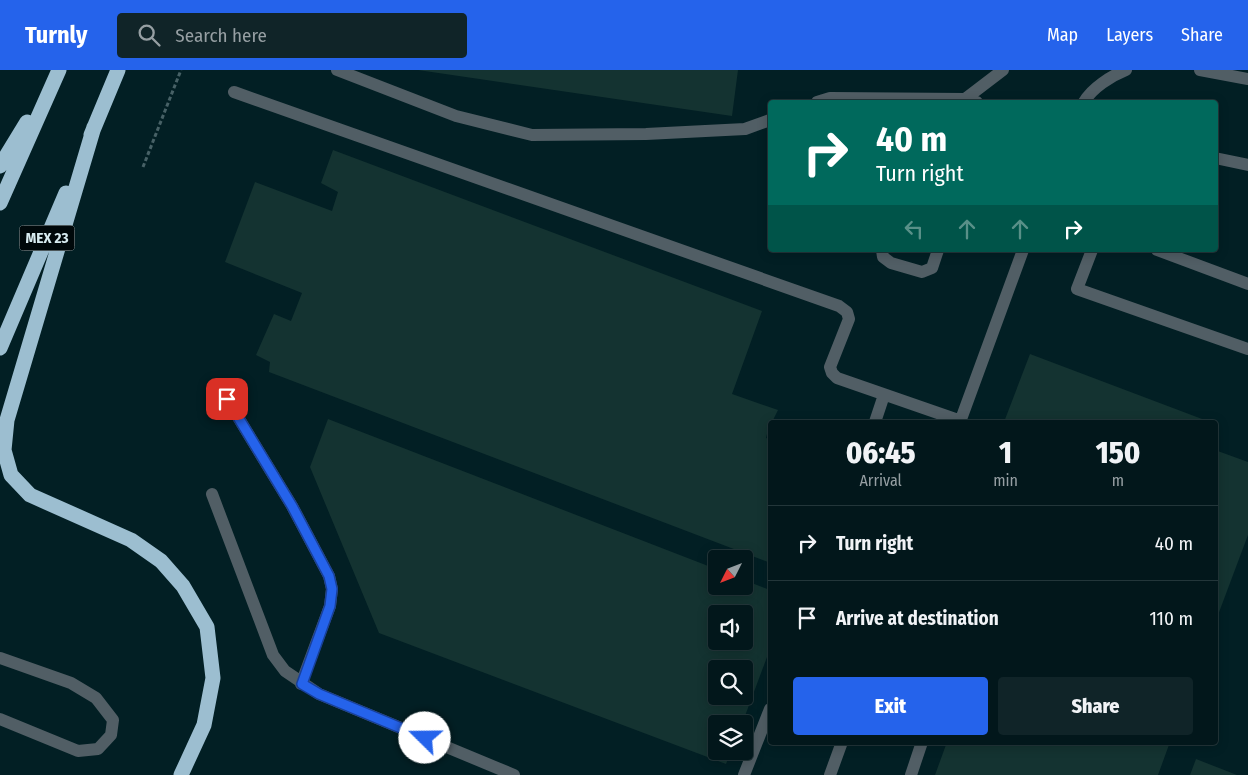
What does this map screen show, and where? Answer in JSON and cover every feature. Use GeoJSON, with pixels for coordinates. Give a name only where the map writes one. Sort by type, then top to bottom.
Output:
{"type":"FeatureCollection","features":[{"type":"Feature","properties":{"kind":"highway","name":"MEX 23"},"geometry":{"type":"LineString","coordinates":[[0,348],[118,70]]}},
{"type":"Feature","properties":{"kind":"highway"},"geometry":{"type":"LineString","coordinates":[[0,166],[59,71]]}},
{"type":"Feature","properties":{"kind":"highway"},"geometry":{"type":"LineString","coordinates":[[0,203],[59,71]]}},
{"type":"Feature","properties":{"kind":"highway"},"geometry":{"type":"LineString","coordinates":[[94,127],[7,420],[4,450],[11,475],[30,495],[131,540],[161,561],[182,586],[207,627],[213,678],[204,725],[181,775]]}},
{"type":"Feature","properties":{"kind":"street"},"geometry":{"type":"LineString","coordinates":[[337,70],[456,116],[532,135],[646,134],[745,129],[768,121]]}},
{"type":"Feature","properties":{"kind":"street"},"geometry":{"type":"LineString","coordinates":[[972,100],[1003,70]]}},
{"type":"Feature","properties":{"kind":"street"},"geometry":{"type":"LineString","coordinates":[[1200,70],[1248,79]]}},
{"type":"Feature","properties":{"kind":"street"},"geometry":{"type":"LineString","coordinates":[[1086,100],[1102,84],[1122,72]]}},
{"type":"Feature","properties":{"kind":"street"},"geometry":{"type":"LineString","coordinates":[[234,92],[839,306],[847,312],[849,319],[830,367],[832,373],[838,378],[954,420]]}},
{"type":"Feature","properties":{"kind":"street"},"geometry":{"type":"LineString","coordinates":[[824,100],[830,98],[924,100]]}},
{"type":"Feature","properties":{"kind":"street"},"geometry":{"type":"LineString","coordinates":[[1218,159],[1248,165]]}},
{"type":"Feature","properties":{"kind":"street"},"geometry":{"type":"LineString","coordinates":[[882,252],[883,257],[891,264],[922,272],[932,268],[937,252]]}},
{"type":"Feature","properties":{"kind":"street"},"geometry":{"type":"LineString","coordinates":[[961,420],[1022,252]]}},
{"type":"Feature","properties":{"kind":"street"},"geometry":{"type":"LineString","coordinates":[[1091,252],[1077,289],[1248,348]]}},
{"type":"Feature","properties":{"kind":"street"},"geometry":{"type":"LineString","coordinates":[[1162,252],[1248,284]]}},
{"type":"Feature","properties":{"kind":"street"},"geometry":{"type":"LineString","coordinates":[[876,420],[884,395]]}},
{"type":"Feature","properties":{"kind":"street"},"geometry":{"type":"LineString","coordinates":[[227,399],[292,506],[329,576],[332,589],[330,606],[302,684]]}},
{"type":"Feature","properties":{"kind":"street"},"geometry":{"type":"LineString","coordinates":[[0,437],[7,420]]}},
{"type":"Feature","properties":{"kind":"street"},"geometry":{"type":"LineString","coordinates":[[212,494],[272,655],[285,671],[319,694],[514,775]]}},
{"type":"Feature","properties":{"kind":"street"},"geometry":{"type":"LineString","coordinates":[[0,658],[71,683],[96,698],[113,720],[111,736],[98,749],[78,750],[0,719]]}},
{"type":"Feature","properties":{"kind":"street"},"geometry":{"type":"LineString","coordinates":[[744,775],[768,714]]}},
{"type":"Feature","properties":{"kind":"street"},"geometry":{"type":"LineString","coordinates":[[830,775],[841,745]]}},
{"type":"Feature","properties":{"kind":"street"},"geometry":{"type":"LineString","coordinates":[[911,775],[921,745]]}},
{"type":"Feature","properties":{"kind":"path"},"geometry":{"type":"LineString","coordinates":[[143,167],[181,70]]}},
{"type":"Feature","properties":{"kind":"building"},"geometry":{"type":"Polygon","coordinates":[[[418,70],[738,70],[732,116],[418,70]]]}},
{"type":"Feature","properties":{"kind":"building"},"geometry":{"type":"Polygon","coordinates":[[[333,150],[762,311],[732,394],[778,410],[773,420],[768,420],[766,438],[768,438],[768,562],[753,556],[753,550],[736,550],[269,372],[270,362],[256,355],[274,314],[291,321],[302,293],[225,262],[255,182],[332,211],[338,192],[321,183],[333,150]]]}},
{"type":"Feature","properties":{"kind":"building"},"geometry":{"type":"Polygon","coordinates":[[[1030,354],[1205,420],[1005,420],[1030,354]]]}},
{"type":"Feature","properties":{"kind":"building"},"geometry":{"type":"Polygon","coordinates":[[[328,419],[708,566],[708,595],[753,595],[753,583],[768,589],[768,654],[753,695],[753,660],[708,660],[708,705],[749,705],[745,715],[708,715],[708,757],[379,633],[310,467],[328,419]]]}},
{"type":"Feature","properties":{"kind":"building"},"geometry":{"type":"Polygon","coordinates":[[[1218,451],[1248,462],[1248,535],[1218,615],[1218,451]]]}},
{"type":"Feature","properties":{"kind":"building"},"geometry":{"type":"Polygon","coordinates":[[[946,745],[1169,745],[1158,775],[935,775],[946,745]]]}},
{"type":"Feature","properties":{"kind":"building"},"geometry":{"type":"Polygon","coordinates":[[[1196,759],[1237,775],[1190,775],[1196,759]]]}},
{"type":"Feature","properties":{"kind":"building"},"geometry":{"type":"Polygon","coordinates":[[[715,760],[728,760],[726,764],[715,760]]]}},
{"type":"Feature","properties":{"kind":"route"},"geometry":{"type":"LineString","coordinates":[[227,399],[292,506],[329,576],[332,589],[330,606],[302,684],[319,694],[425,738]]}}]}
